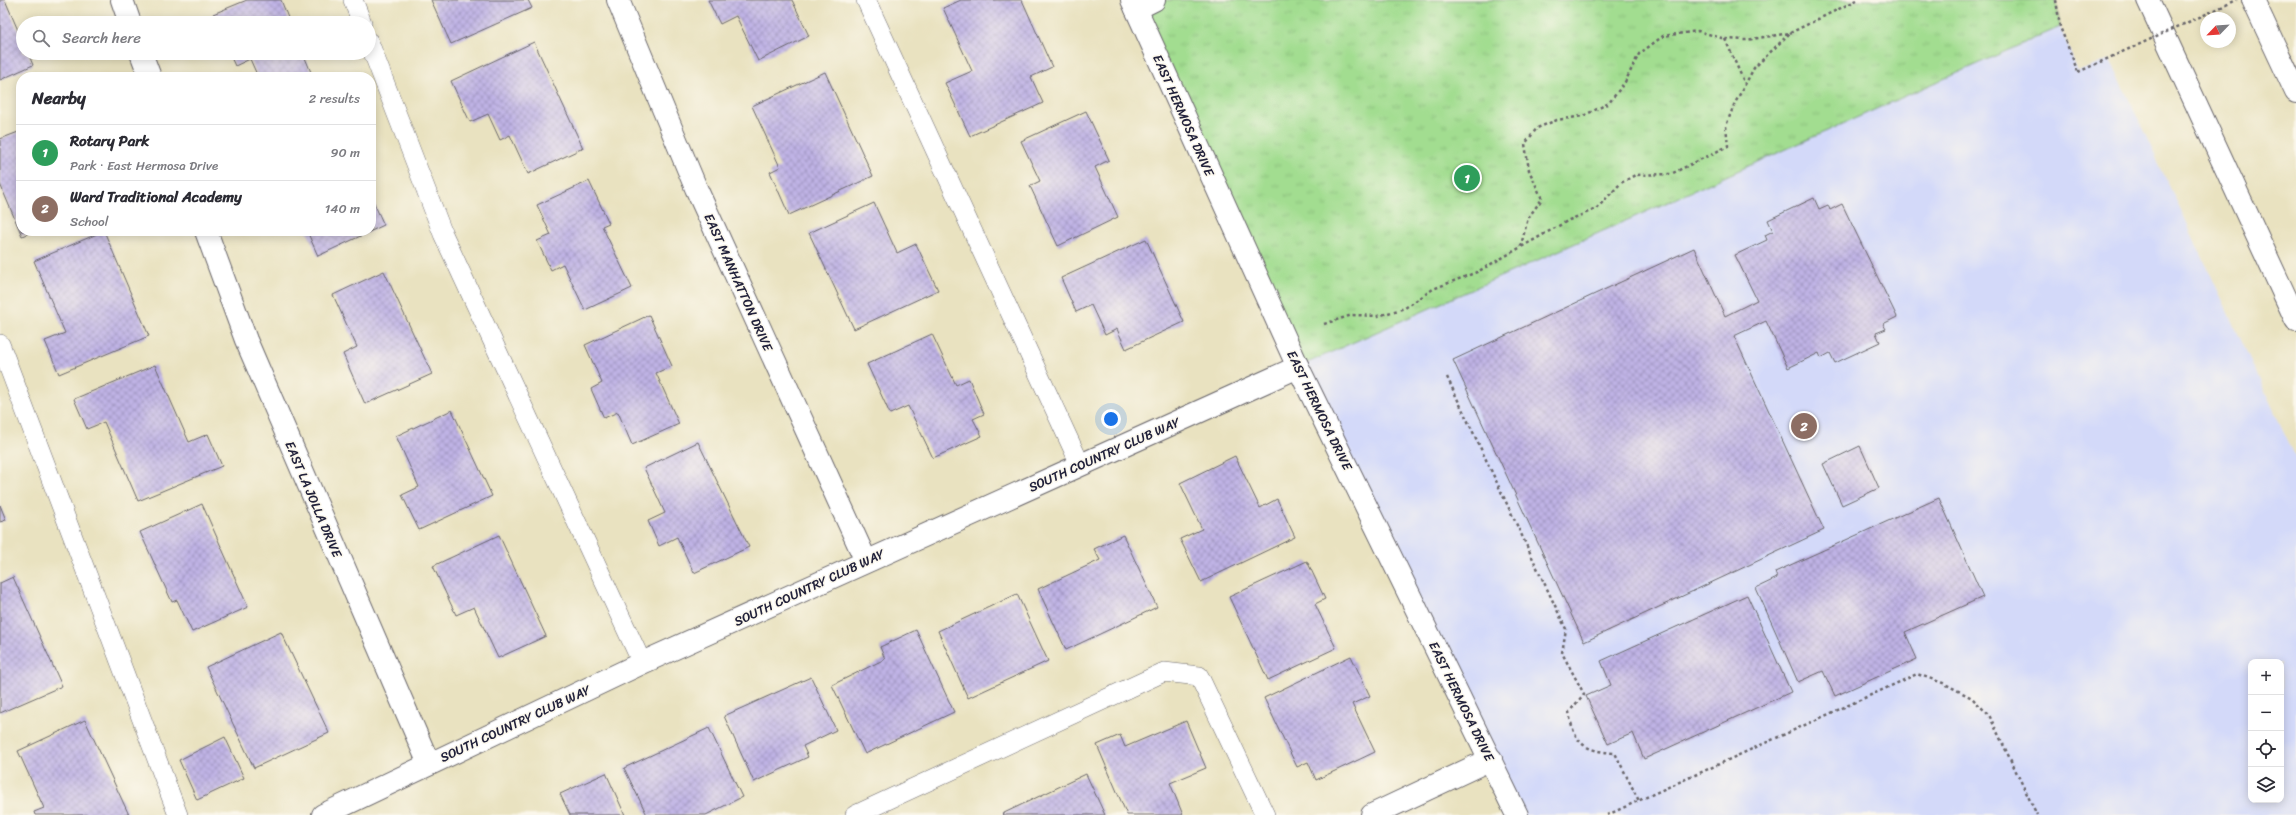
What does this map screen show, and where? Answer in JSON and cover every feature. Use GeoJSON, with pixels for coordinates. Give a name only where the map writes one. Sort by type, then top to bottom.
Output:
{"type":"FeatureCollection","features":[{"type":"Feature","properties":{"kind":"main road"},"geometry":{"type":"LineString","coordinates":[[122,0],[128,16]]}},
{"type":"Feature","properties":{"kind":"main road","name":"EAST MANHATTON DRIVE"},"geometry":{"type":"LineString","coordinates":[[618,0],[696,188],[866,561]]}},
{"type":"Feature","properties":{"kind":"main road"},"geometry":{"type":"LineString","coordinates":[[2148,0],[2296,320]]}},
{"type":"Feature","properties":{"kind":"main road"},"geometry":{"type":"LineString","coordinates":[[2253,0],[2296,92]]}},
{"type":"Feature","properties":{"kind":"main road","name":"EAST HERMOSA DRIVE"},"geometry":{"type":"LineString","coordinates":[[1141,3],[1298,367],[1517,815]]}},
{"type":"Feature","properties":{"kind":"main road"},"geometry":{"type":"LineString","coordinates":[[144,60],[148,72]]}},
{"type":"Feature","properties":{"kind":"main road","name":"EAST LA JOLLA DRIVE"},"geometry":{"type":"LineString","coordinates":[[208,236],[246,340],[429,764]]}},
{"type":"Feature","properties":{"kind":"main road","name":"SOUTH COUNTRY CLUB WAY"},"geometry":{"type":"LineString","coordinates":[[323,815],[642,664],[866,561],[1298,367]]}},
{"type":"Feature","properties":{"kind":"main road"},"geometry":{"type":"LineString","coordinates":[[1372,815],[1490,759]]}},
{"type":"Feature","properties":{"kind":"lane"},"geometry":{"type":"LineString","coordinates":[[353,0],[359,16]]}},
{"type":"Feature","properties":{"kind":"lane"},"geometry":{"type":"LineString","coordinates":[[866,0],[1080,464]]}},
{"type":"Feature","properties":{"kind":"lane"},"geometry":{"type":"LineString","coordinates":[[376,60],[443,234],[642,664]]}},
{"type":"Feature","properties":{"kind":"lane"},"geometry":{"type":"LineString","coordinates":[[0,344],[178,815]]}},
{"type":"Feature","properties":{"kind":"lane"},"geometry":{"type":"LineString","coordinates":[[855,815],[1164,672],[1199,676],[1265,815]]}},
{"type":"Feature","properties":{"kind":"path"},"geometry":{"type":"LineString","coordinates":[[1520,249],[1528,218],[1542,199],[1529,170],[1525,144],[1537,128],[1557,120],[1583,116],[1609,103],[1625,82],[1639,54],[1663,36],[1698,31],[1725,39],[1746,40],[1790,33],[1857,0]]}},
{"type":"Feature","properties":{"kind":"path"},"geometry":{"type":"LineString","coordinates":[[2056,0],[2060,27],[2078,72],[2237,0]]}},
{"type":"Feature","properties":{"kind":"path"},"geometry":{"type":"LineString","coordinates":[[1324,324],[1352,315],[1378,316],[1405,308],[1433,289],[1477,272],[1569,220],[1596,209],[1621,183],[1635,175],[1671,174],[1728,146],[1726,126],[1734,104],[1754,68],[1790,33]]}},
{"type":"Feature","properties":{"kind":"path"},"geometry":{"type":"LineString","coordinates":[[1725,39],[1745,84]]}},
{"type":"Feature","properties":{"kind":"path"},"geometry":{"type":"LineString","coordinates":[[1447,377],[1566,629],[1562,654],[1584,694],[1569,712],[1571,726],[1579,741],[1594,752],[1615,753],[1639,800]]}},
{"type":"Feature","properties":{"kind":"path"},"geometry":{"type":"LineString","coordinates":[[1607,815],[1917,674],[1943,683],[1972,698],[1989,715],[2037,815]]}},
{"type":"Feature","properties":{"kind":"shaded area"},"geometry":{"type":"Polygon","coordinates":[[[2060,27],[2078,72],[2110,59],[2296,458],[2296,815],[1517,815],[1298,367],[2060,27]]]}},
{"type":"Feature","properties":{"kind":"green space"},"geometry":{"type":"Polygon","coordinates":[[[1154,0],[2056,0],[2060,27],[1298,367],[1136,9],[1154,0]]]}},
{"type":"Feature","properties":{"kind":"building"},"geometry":{"type":"Polygon","coordinates":[[[0,0],[5,0],[16,26],[16,60],[31,60],[33,65],[0,80],[0,0]]]}},
{"type":"Feature","properties":{"kind":"building"},"geometry":{"type":"Polygon","coordinates":[[[247,0],[281,0],[287,16],[214,16],[213,14],[247,0]]]}},
{"type":"Feature","properties":{"kind":"building"},"geometry":{"type":"Polygon","coordinates":[[[431,0],[528,0],[532,8],[451,44],[431,0]]]}},
{"type":"Feature","properties":{"kind":"building"},"geometry":{"type":"Polygon","coordinates":[[[708,0],[792,0],[809,36],[758,61],[736,16],[720,24],[708,0]]]}},
{"type":"Feature","properties":{"kind":"building"},"geometry":{"type":"Polygon","coordinates":[[[961,0],[1022,0],[1052,67],[1031,77],[1043,103],[970,136],[945,83],[972,71],[943,8],[961,0]]]}},
{"type":"Feature","properties":{"kind":"building"},"geometry":{"type":"Polygon","coordinates":[[[534,42],[583,148],[528,174],[510,135],[500,140],[488,114],[470,122],[451,81],[534,42]]]}},
{"type":"Feature","properties":{"kind":"building"},"geometry":{"type":"Polygon","coordinates":[[[232,60],[248,60],[235,66],[232,60]]]}},
{"type":"Feature","properties":{"kind":"building"},"geometry":{"type":"Polygon","coordinates":[[[250,60],[306,60],[311,72],[256,72],[250,60]]]}},
{"type":"Feature","properties":{"kind":"building"},"geometry":{"type":"Polygon","coordinates":[[[825,72],[873,176],[789,215],[770,172],[780,167],[752,106],[825,72]]]}},
{"type":"Feature","properties":{"kind":"building"},"geometry":{"type":"Polygon","coordinates":[[[1086,111],[1109,160],[1095,167],[1118,217],[1058,246],[1030,186],[1040,181],[1021,141],[1086,111]]]}},
{"type":"Feature","properties":{"kind":"building"},"geometry":{"type":"Polygon","coordinates":[[[16,133],[16,222],[0,184],[0,139],[16,133]]]}},
{"type":"Feature","properties":{"kind":"building"},"geometry":{"type":"Polygon","coordinates":[[[589,181],[609,223],[602,226],[632,288],[585,310],[563,264],[551,270],[537,241],[551,235],[537,205],[589,181]]]}},
{"type":"Feature","properties":{"kind":"building"},"geometry":{"type":"Polygon","coordinates":[[[1814,198],[1819,209],[1828,205],[1830,210],[1842,204],[1897,317],[1883,324],[1886,329],[1876,333],[1880,342],[1835,363],[1830,353],[1821,358],[1819,353],[1788,368],[1766,321],[1734,336],[1824,530],[1584,642],[1453,360],[1694,248],[1725,316],[1757,300],[1735,255],[1767,240],[1765,235],[1773,231],[1768,220],[1814,198]]]}},
{"type":"Feature","properties":{"kind":"building"},"geometry":{"type":"Polygon","coordinates":[[[874,203],[897,253],[916,244],[938,290],[854,329],[809,233],[874,203]]]}},
{"type":"Feature","properties":{"kind":"building"},"geometry":{"type":"Polygon","coordinates":[[[376,208],[384,225],[376,229],[376,208]]]}},
{"type":"Feature","properties":{"kind":"building"},"geometry":{"type":"Polygon","coordinates":[[[92,236],[106,236],[149,336],[59,374],[45,341],[65,333],[34,261],[92,236]]]}},
{"type":"Feature","properties":{"kind":"building"},"geometry":{"type":"Polygon","coordinates":[[[309,236],[361,236],[318,256],[309,236]]]}},
{"type":"Feature","properties":{"kind":"building"},"geometry":{"type":"Polygon","coordinates":[[[1146,239],[1184,322],[1126,349],[1117,329],[1105,335],[1091,305],[1076,312],[1061,278],[1146,239]]]}},
{"type":"Feature","properties":{"kind":"building"},"geometry":{"type":"Polygon","coordinates":[[[384,271],[432,374],[365,404],[343,354],[357,347],[333,295],[384,271]]]}},
{"type":"Feature","properties":{"kind":"building"},"geometry":{"type":"Polygon","coordinates":[[[649,315],[672,366],[656,373],[679,424],[632,445],[618,412],[604,418],[591,389],[602,383],[585,345],[649,315]]]}},
{"type":"Feature","properties":{"kind":"building"},"geometry":{"type":"Polygon","coordinates":[[[932,334],[956,385],[969,379],[984,414],[973,419],[982,436],[933,458],[908,406],[890,414],[867,364],[932,334]]]}},
{"type":"Feature","properties":{"kind":"building"},"geometry":{"type":"Polygon","coordinates":[[[155,365],[189,442],[208,434],[222,466],[138,501],[104,422],[87,429],[74,399],[155,365]]]}},
{"type":"Feature","properties":{"kind":"building"},"geometry":{"type":"Polygon","coordinates":[[[452,410],[492,496],[419,530],[402,495],[419,487],[396,436],[452,410]]]}},
{"type":"Feature","properties":{"kind":"building"},"geometry":{"type":"Polygon","coordinates":[[[698,442],[749,547],[694,573],[677,537],[659,546],[648,521],[665,513],[644,468],[698,442]]]}},
{"type":"Feature","properties":{"kind":"building"},"geometry":{"type":"Polygon","coordinates":[[[1860,446],[1879,488],[1842,505],[1823,464],[1860,446]]]}},
{"type":"Feature","properties":{"kind":"building"},"geometry":{"type":"Polygon","coordinates":[[[1235,456],[1260,508],[1277,499],[1295,537],[1201,582],[1180,539],[1202,529],[1180,483],[1235,456]]]}},
{"type":"Feature","properties":{"kind":"building"},"geometry":{"type":"Polygon","coordinates":[[[1939,498],[1983,597],[1905,632],[1917,659],[1835,696],[1823,671],[1798,682],[1756,588],[1777,578],[1775,572],[1939,498]]]}},
{"type":"Feature","properties":{"kind":"building"},"geometry":{"type":"Polygon","coordinates":[[[202,504],[248,607],[192,632],[177,600],[172,602],[140,532],[202,504]]]}},
{"type":"Feature","properties":{"kind":"building"},"geometry":{"type":"Polygon","coordinates":[[[0,505],[6,520],[0,522],[0,505]]]}},
{"type":"Feature","properties":{"kind":"building"},"geometry":{"type":"Polygon","coordinates":[[[499,535],[546,636],[498,658],[474,607],[456,615],[433,566],[499,535]]]}},
{"type":"Feature","properties":{"kind":"building"},"geometry":{"type":"Polygon","coordinates":[[[1123,535],[1157,607],[1066,650],[1038,589],[1100,560],[1094,549],[1123,535]]]}},
{"type":"Feature","properties":{"kind":"building"},"geometry":{"type":"Polygon","coordinates":[[[1307,561],[1325,599],[1315,604],[1336,648],[1268,680],[1229,597],[1307,561]]]}},
{"type":"Feature","properties":{"kind":"building"},"geometry":{"type":"Polygon","coordinates":[[[13,577],[62,686],[0,713],[0,583],[13,577]]]}},
{"type":"Feature","properties":{"kind":"building"},"geometry":{"type":"Polygon","coordinates":[[[1017,594],[1048,661],[968,698],[938,631],[1017,594]]]}},
{"type":"Feature","properties":{"kind":"building"},"geometry":{"type":"Polygon","coordinates":[[[1747,595],[1791,692],[1644,759],[1633,733],[1608,744],[1586,696],[1611,685],[1601,661],[1747,595]]]}},
{"type":"Feature","properties":{"kind":"building"},"geometry":{"type":"Polygon","coordinates":[[[916,630],[954,712],[865,754],[832,685],[885,659],[880,647],[916,630]]]}},
{"type":"Feature","properties":{"kind":"building"},"geometry":{"type":"Polygon","coordinates":[[[281,632],[329,733],[254,768],[206,667],[281,632]]]}},
{"type":"Feature","properties":{"kind":"building"},"geometry":{"type":"Polygon","coordinates":[[[1351,656],[1370,696],[1352,704],[1375,752],[1316,780],[1308,762],[1297,767],[1264,698],[1351,656]]]}},
{"type":"Feature","properties":{"kind":"building"},"geometry":{"type":"Polygon","coordinates":[[[811,677],[836,730],[803,746],[808,757],[754,782],[724,716],[811,677]]]}},
{"type":"Feature","properties":{"kind":"building"},"geometry":{"type":"Polygon","coordinates":[[[85,720],[129,815],[35,815],[34,812],[44,808],[18,751],[85,720]]]}},
{"type":"Feature","properties":{"kind":"building"},"geometry":{"type":"Polygon","coordinates":[[[1186,721],[1206,768],[1170,783],[1183,815],[1127,815],[1097,745],[1120,735],[1125,747],[1186,721]]]}},
{"type":"Feature","properties":{"kind":"building"},"geometry":{"type":"Polygon","coordinates":[[[709,728],[742,797],[706,815],[647,815],[624,768],[709,728]]]}},
{"type":"Feature","properties":{"kind":"building"},"geometry":{"type":"Polygon","coordinates":[[[225,737],[244,778],[197,800],[179,760],[225,737]]]}},
{"type":"Feature","properties":{"kind":"building"},"geometry":{"type":"Polygon","coordinates":[[[606,773],[625,815],[570,815],[560,794],[606,773]]]}},
{"type":"Feature","properties":{"kind":"building"},"geometry":{"type":"Polygon","coordinates":[[[1086,774],[1105,815],[1002,814],[1086,774]]]}},
{"type":"Feature","properties":{"kind":"place","name":"Rotary Park"},"geometry":{"type":"Point","coordinates":[1467,178]}},
{"type":"Feature","properties":{"kind":"place","name":"Ward Traditional Academy"},"geometry":{"type":"Point","coordinates":[1804,426]}}]}
